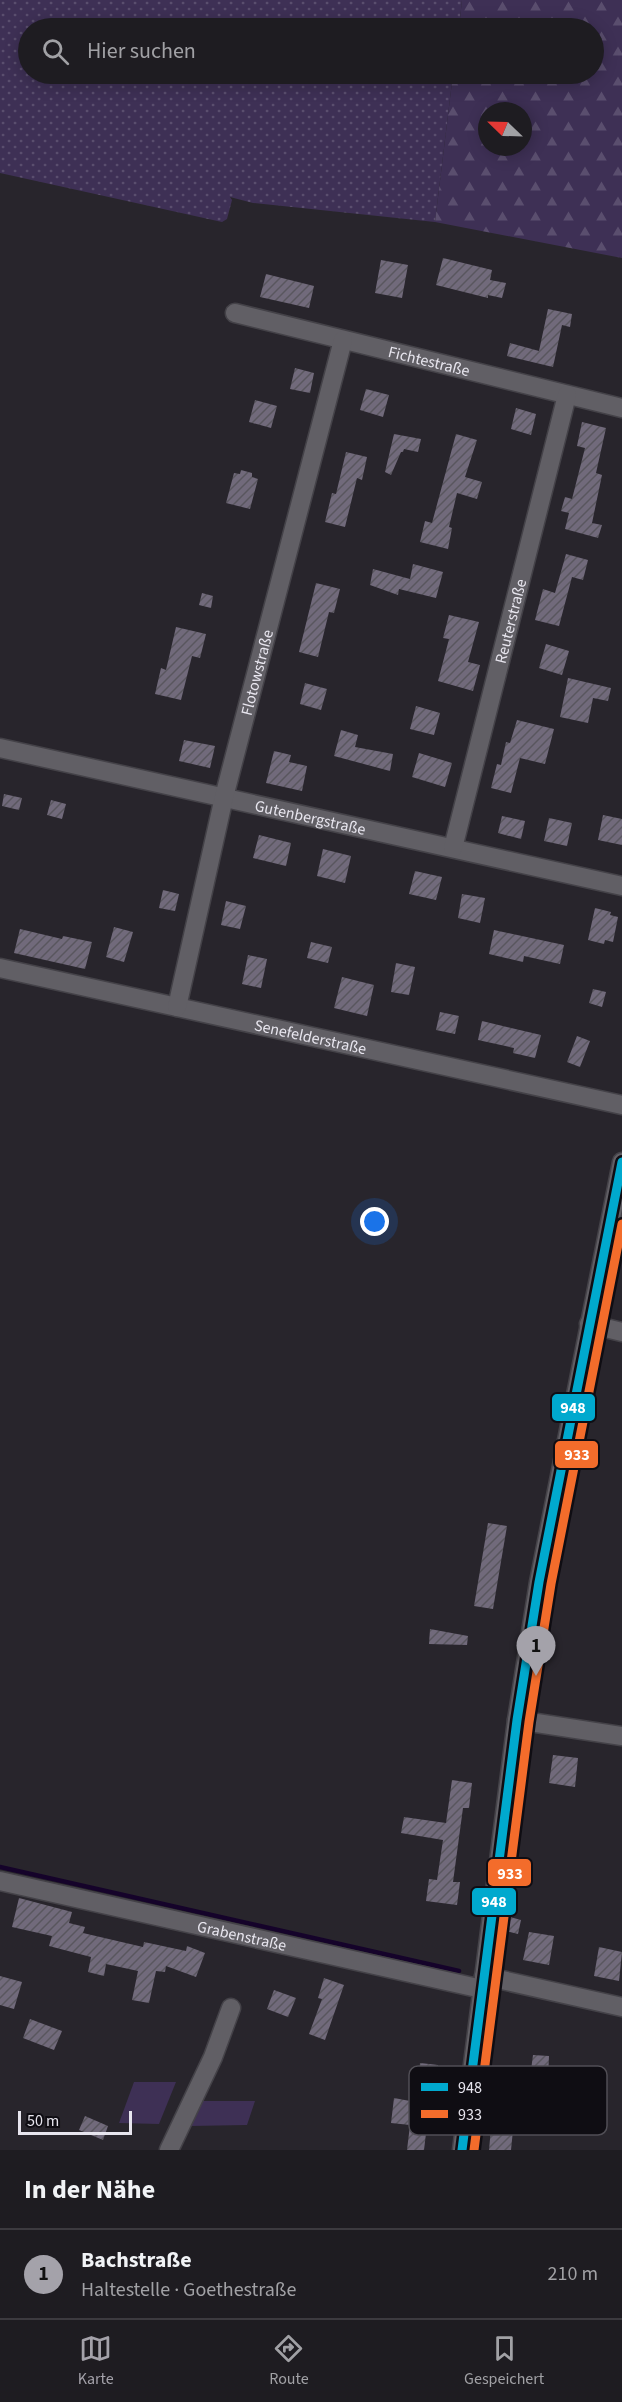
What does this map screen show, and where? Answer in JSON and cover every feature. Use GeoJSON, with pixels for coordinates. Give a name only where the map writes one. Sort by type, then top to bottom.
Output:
{"type":"FeatureCollection","features":[{"type":"Feature","properties":{"kind":"street","name":"Fichtestraße"},"geometry":{"type":"LineString","coordinates":[[235,313],[622,408]]}},
{"type":"Feature","properties":{"kind":"street","name":"Flotowstraße"},"geometry":{"type":"LineString","coordinates":[[177,1007],[224,798],[343,340]]}},
{"type":"Feature","properties":{"kind":"street","name":"Reuterstraße"},"geometry":{"type":"LineString","coordinates":[[453,848],[567,395]]}},
{"type":"Feature","properties":{"kind":"street","name":"Gutenbergstraße"},"geometry":{"type":"LineString","coordinates":[[0,748],[622,886]]}},
{"type":"Feature","properties":{"kind":"street","name":"Senefelderstraße"},"geometry":{"type":"LineString","coordinates":[[0,968],[622,1105]]}},
{"type":"Feature","properties":{"kind":"street"},"geometry":{"type":"LineString","coordinates":[[472,2066],[517,1720],[539,1582],[622,1162]]}},
{"type":"Feature","properties":{"kind":"street"},"geometry":{"type":"LineString","coordinates":[[589,1324],[622,1332]]}},
{"type":"Feature","properties":{"kind":"street"},"geometry":{"type":"LineString","coordinates":[[517,1720],[622,1736]]}},
{"type":"Feature","properties":{"kind":"street","name":"Grabenstraße"},"geometry":{"type":"LineString","coordinates":[[0,1881],[483,1982],[622,2007]]}},
{"type":"Feature","properties":{"kind":"street"},"geometry":{"type":"LineString","coordinates":[[169,2150],[213,2057],[231,2008]]}},
{"type":"Feature","properties":{"kind":"street"},"geometry":{"type":"LineString","coordinates":[[462,2150],[464,2135]]}},
{"type":"Feature","properties":{"kind":"green space"},"geometry":{"type":"Polygon","coordinates":[[[0,0],[462,0],[460,18],[18,18],[18,84],[452,84],[435,222],[253,203],[230,197],[232,200],[227,219],[222,222],[0,173],[0,0]]]}},
{"type":"Feature","properties":{"kind":"green space"},"geometry":{"type":"Polygon","coordinates":[[[462,0],[622,0],[622,258],[435,222],[452,84],[604,84],[604,18],[460,18],[462,0]]]}},
{"type":"Feature","properties":{"kind":"green space"},"geometry":{"type":"Polygon","coordinates":[[[134,2082],[176,2082],[159,2124],[119,2123],[134,2082]]]}},
{"type":"Feature","properties":{"kind":"green space"},"geometry":{"type":"Polygon","coordinates":[[[202,2101],[255,2101],[247,2125],[190,2126],[202,2101]]]}},
{"type":"Feature","properties":{"kind":"building"},"geometry":{"type":"Polygon","coordinates":[[[443,258],[492,270],[490,280],[506,283],[502,298],[488,295],[488,298],[436,285],[443,258]]]}},
{"type":"Feature","properties":{"kind":"building"},"geometry":{"type":"Polygon","coordinates":[[[381,260],[408,265],[402,298],[375,293],[381,260]]]}},
{"type":"Feature","properties":{"kind":"building"},"geometry":{"type":"Polygon","coordinates":[[[266,274],[314,286],[309,308],[260,297],[266,274]]]}},
{"type":"Feature","properties":{"kind":"building"},"geometry":{"type":"Polygon","coordinates":[[[548,309],[572,314],[570,327],[562,325],[553,367],[507,356],[510,343],[539,351],[548,309]]]}},
{"type":"Feature","properties":{"kind":"building"},"geometry":{"type":"Polygon","coordinates":[[[295,368],[314,373],[310,393],[290,389],[295,368]]]}},
{"type":"Feature","properties":{"kind":"building"},"geometry":{"type":"Polygon","coordinates":[[[366,389],[389,395],[383,417],[360,410],[366,389]]]}},
{"type":"Feature","properties":{"kind":"building"},"geometry":{"type":"Polygon","coordinates":[[[255,400],[277,406],[271,428],[249,422],[255,400]]]}},
{"type":"Feature","properties":{"kind":"building"},"geometry":{"type":"Polygon","coordinates":[[[516,408],[536,414],[531,435],[511,429],[516,408]]]}},
{"type":"Feature","properties":{"kind":"building"},"geometry":{"type":"Polygon","coordinates":[[[582,422],[606,428],[596,473],[602,475],[592,523],[602,525],[598,538],[565,529],[569,513],[561,511],[565,497],[572,499],[585,448],[577,446],[582,422]]]}},
{"type":"Feature","properties":{"kind":"building"},"geometry":{"type":"Polygon","coordinates":[[[394,434],[421,439],[418,452],[404,449],[401,452],[391,475],[385,472],[394,434]]]}},
{"type":"Feature","properties":{"kind":"building"},"geometry":{"type":"Polygon","coordinates":[[[456,434],[477,440],[465,477],[482,482],[477,499],[457,493],[449,527],[452,528],[448,549],[420,542],[425,521],[432,523],[456,434]]]}},
{"type":"Feature","properties":{"kind":"building"},"geometry":{"type":"Polygon","coordinates":[[[346,452],[367,457],[362,480],[357,478],[345,527],[325,522],[332,493],[336,494],[346,452]]]}},
{"type":"Feature","properties":{"kind":"building"},"geometry":{"type":"Polygon","coordinates":[[[241,470],[252,473],[252,477],[258,479],[250,509],[226,503],[234,473],[240,474],[241,470]]]}},
{"type":"Feature","properties":{"kind":"building"},"geometry":{"type":"Polygon","coordinates":[[[566,554],[588,560],[583,580],[572,577],[559,626],[535,620],[543,589],[555,593],[566,554]]]}},
{"type":"Feature","properties":{"kind":"building"},"geometry":{"type":"Polygon","coordinates":[[[413,564],[443,572],[436,598],[399,589],[398,595],[370,585],[373,569],[410,579],[413,564]]]}},
{"type":"Feature","properties":{"kind":"building"},"geometry":{"type":"Polygon","coordinates":[[[316,583],[340,589],[334,613],[329,612],[318,657],[299,652],[316,583]]]}},
{"type":"Feature","properties":{"kind":"building"},"geometry":{"type":"Polygon","coordinates":[[[202,593],[213,596],[211,608],[199,605],[202,593]]]}},
{"type":"Feature","properties":{"kind":"building"},"geometry":{"type":"Polygon","coordinates":[[[449,615],[479,622],[468,662],[480,665],[473,691],[438,681],[449,639],[443,638],[449,615]]]}},
{"type":"Feature","properties":{"kind":"building"},"geometry":{"type":"Polygon","coordinates":[[[176,627],[206,634],[200,658],[192,656],[181,700],[155,694],[161,668],[166,670],[176,627]]]}},
{"type":"Feature","properties":{"kind":"building"},"geometry":{"type":"Polygon","coordinates":[[[546,644],[569,651],[562,675],[539,668],[546,644]]]}},
{"type":"Feature","properties":{"kind":"building"},"geometry":{"type":"Polygon","coordinates":[[[568,678],[611,688],[608,701],[593,698],[588,723],[560,717],[568,678]]]}},
{"type":"Feature","properties":{"kind":"building"},"geometry":{"type":"Polygon","coordinates":[[[305,683],[327,689],[321,710],[300,704],[305,683]]]}},
{"type":"Feature","properties":{"kind":"building"},"geometry":{"type":"Polygon","coordinates":[[[416,706],[440,713],[434,735],[410,729],[416,706]]]}},
{"type":"Feature","properties":{"kind":"building"},"geometry":{"type":"Polygon","coordinates":[[[517,720],[554,729],[545,764],[520,758],[511,793],[491,788],[497,764],[501,765],[506,742],[510,743],[517,720]]]}},
{"type":"Feature","properties":{"kind":"building"},"geometry":{"type":"Polygon","coordinates":[[[341,730],[358,735],[355,747],[393,754],[390,771],[334,756],[341,730]]]}},
{"type":"Feature","properties":{"kind":"building"},"geometry":{"type":"Polygon","coordinates":[[[184,740],[215,746],[210,768],[179,761],[184,740]]]}},
{"type":"Feature","properties":{"kind":"building"},"geometry":{"type":"Polygon","coordinates":[[[274,751],[291,755],[289,762],[307,766],[302,791],[266,783],[274,751]]]}},
{"type":"Feature","properties":{"kind":"building"},"geometry":{"type":"Polygon","coordinates":[[[419,753],[452,763],[445,787],[412,777],[419,753]]]}},
{"type":"Feature","properties":{"kind":"building"},"geometry":{"type":"Polygon","coordinates":[[[4,794],[22,798],[19,810],[2,806],[4,794]]]}},
{"type":"Feature","properties":{"kind":"building"},"geometry":{"type":"Polygon","coordinates":[[[51,800],[66,804],[62,819],[47,815],[51,800]]]}},
{"type":"Feature","properties":{"kind":"building"},"geometry":{"type":"Polygon","coordinates":[[[603,815],[622,819],[622,845],[598,840],[603,815]]]}},
{"type":"Feature","properties":{"kind":"building"},"geometry":{"type":"Polygon","coordinates":[[[502,816],[525,821],[521,839],[498,833],[502,816]]]}},
{"type":"Feature","properties":{"kind":"building"},"geometry":{"type":"Polygon","coordinates":[[[549,818],[572,823],[567,846],[544,841],[549,818]]]}},
{"type":"Feature","properties":{"kind":"building"},"geometry":{"type":"Polygon","coordinates":[[[259,835],[291,843],[286,866],[253,858],[259,835]]]}},
{"type":"Feature","properties":{"kind":"building"},"geometry":{"type":"Polygon","coordinates":[[[323,849],[351,856],[345,883],[317,876],[323,849]]]}},
{"type":"Feature","properties":{"kind":"building"},"geometry":{"type":"Polygon","coordinates":[[[415,871],[442,877],[436,900],[409,894],[415,871]]]}},
{"type":"Feature","properties":{"kind":"building"},"geometry":{"type":"Polygon","coordinates":[[[163,890],[179,894],[175,911],[159,908],[163,890]]]}},
{"type":"Feature","properties":{"kind":"building"},"geometry":{"type":"Polygon","coordinates":[[[462,894],[485,898],[480,923],[458,918],[462,894]]]}},
{"type":"Feature","properties":{"kind":"building"},"geometry":{"type":"Polygon","coordinates":[[[226,901],[246,906],[240,929],[221,925],[226,901]]]}},
{"type":"Feature","properties":{"kind":"building"},"geometry":{"type":"Polygon","coordinates":[[[595,908],[611,912],[610,915],[618,917],[613,942],[605,940],[604,944],[588,940],[595,908]]]}},
{"type":"Feature","properties":{"kind":"building"},"geometry":{"type":"Polygon","coordinates":[[[114,927],[133,932],[124,962],[106,957],[114,927]]]}},
{"type":"Feature","properties":{"kind":"building"},"geometry":{"type":"Polygon","coordinates":[[[20,929],[62,939],[63,936],[92,942],[85,969],[14,953],[20,929]]]}},
{"type":"Feature","properties":{"kind":"building"},"geometry":{"type":"Polygon","coordinates":[[[494,930],[564,945],[560,964],[524,956],[523,962],[489,954],[494,930]]]}},
{"type":"Feature","properties":{"kind":"building"},"geometry":{"type":"Polygon","coordinates":[[[311,942],[332,947],[328,963],[307,958],[311,942]]]}},
{"type":"Feature","properties":{"kind":"building"},"geometry":{"type":"Polygon","coordinates":[[[248,955],[267,959],[261,988],[242,984],[248,955]]]}},
{"type":"Feature","properties":{"kind":"building"},"geometry":{"type":"Polygon","coordinates":[[[396,963],[415,967],[409,995],[391,992],[396,963]]]}},
{"type":"Feature","properties":{"kind":"building"},"geometry":{"type":"Polygon","coordinates":[[[342,977],[374,985],[367,1016],[334,1008],[342,977]]]}},
{"type":"Feature","properties":{"kind":"building"},"geometry":{"type":"Polygon","coordinates":[[[593,989],[606,992],[602,1007],[589,1003],[593,989]]]}},
{"type":"Feature","properties":{"kind":"building"},"geometry":{"type":"Polygon","coordinates":[[[440,1012],[459,1016],[455,1034],[436,1030],[440,1012]]]}},
{"type":"Feature","properties":{"kind":"building"},"geometry":{"type":"Polygon","coordinates":[[[482,1021],[541,1035],[535,1058],[513,1053],[514,1048],[478,1040],[482,1021]]]}},
{"type":"Feature","properties":{"kind":"building"},"geometry":{"type":"Polygon","coordinates":[[[577,1036],[590,1041],[580,1067],[567,1062],[577,1036]]]}},
{"type":"Feature","properties":{"kind":"building"},"geometry":{"type":"Polygon","coordinates":[[[488,1523],[507,1526],[493,1609],[474,1606],[488,1523]]]}},
{"type":"Feature","properties":{"kind":"building"},"geometry":{"type":"Polygon","coordinates":[[[430,1629],[468,1636],[467,1645],[429,1644],[430,1629]]]}},
{"type":"Feature","properties":{"kind":"building"},"geometry":{"type":"Polygon","coordinates":[[[553,1755],[578,1758],[575,1787],[549,1783],[553,1755]]]}},
{"type":"Feature","properties":{"kind":"building"},"geometry":{"type":"Polygon","coordinates":[[[452,1780],[472,1783],[469,1808],[463,1808],[453,1882],[460,1882],[457,1905],[426,1901],[429,1879],[437,1880],[443,1840],[401,1833],[404,1817],[446,1823],[452,1780]]]}},
{"type":"Feature","properties":{"kind":"building"},"geometry":{"type":"Polygon","coordinates":[[[19,1898],[72,1912],[69,1923],[85,1927],[83,1933],[143,1947],[144,1942],[186,1951],[187,1946],[205,1953],[196,1977],[166,1966],[165,1972],[156,1971],[149,2003],[132,2000],[138,1971],[106,1964],[104,1976],[88,1972],[91,1957],[49,1946],[52,1936],[12,1927],[19,1898]]]}},
{"type":"Feature","properties":{"kind":"building"},"geometry":{"type":"Polygon","coordinates":[[[510,1917],[521,1920],[518,1934],[506,1931],[510,1917]]]}},
{"type":"Feature","properties":{"kind":"building"},"geometry":{"type":"Polygon","coordinates":[[[529,1932],[554,1936],[549,1965],[523,1960],[529,1932]]]}},
{"type":"Feature","properties":{"kind":"building"},"geometry":{"type":"Polygon","coordinates":[[[599,1947],[622,1952],[619,1981],[594,1976],[599,1947]]]}},
{"type":"Feature","properties":{"kind":"building"},"geometry":{"type":"Polygon","coordinates":[[[0,1976],[22,1982],[14,2009],[0,2005],[0,1976]]]}},
{"type":"Feature","properties":{"kind":"building"},"geometry":{"type":"Polygon","coordinates":[[[324,1978],[344,1985],[325,2040],[309,2034],[322,1999],[318,1998],[324,1978]]]}},
{"type":"Feature","properties":{"kind":"building"},"geometry":{"type":"Polygon","coordinates":[[[274,1990],[296,1998],[288,2017],[267,2009],[274,1990]]]}},
{"type":"Feature","properties":{"kind":"building"},"geometry":{"type":"Polygon","coordinates":[[[30,2019],[62,2031],[54,2050],[23,2038],[30,2019]]]}},
{"type":"Feature","properties":{"kind":"building"},"geometry":{"type":"Polygon","coordinates":[[[533,2055],[549,2056],[549,2066],[532,2066],[533,2055]]]}},
{"type":"Feature","properties":{"kind":"building"},"geometry":{"type":"Polygon","coordinates":[[[420,2063],[438,2065],[438,2066],[420,2066],[420,2063]]]}},
{"type":"Feature","properties":{"kind":"building"},"geometry":{"type":"Polygon","coordinates":[[[394,2098],[409,2101],[409,2125],[391,2123],[394,2098]]]}},
{"type":"Feature","properties":{"kind":"building"},"geometry":{"type":"Polygon","coordinates":[[[85,2116],[108,2126],[103,2140],[79,2130],[85,2116]]]}},
{"type":"Feature","properties":{"kind":"building"},"geometry":{"type":"Polygon","coordinates":[[[409,2133],[426,2135],[424,2150],[407,2150],[409,2133]]]}},
{"type":"Feature","properties":{"kind":"building"},"geometry":{"type":"Polygon","coordinates":[[[490,2135],[512,2135],[511,2150],[489,2150],[490,2135]]]}},
{"type":"Feature","properties":{"kind":"waterway"},"geometry":{"type":"LineString","coordinates":[[0,1867],[459,1971]]}},
{"type":"Feature","properties":{"kind":"transit line","name":"948"},"geometry":{"type":"LineString","coordinates":[[473,2066],[517,1720],[539,1582],[622,1162]]}},
{"type":"Feature","properties":{"kind":"transit line","name":"933"},"geometry":{"type":"LineString","coordinates":[[485,2066],[529,1722],[551,1584],[622,1224]]}},
{"type":"Feature","properties":{"kind":"transit line","name":"948"},"geometry":{"type":"LineString","coordinates":[[462,2150],[464,2135]]}},
{"type":"Feature","properties":{"kind":"transit line","name":"933"},"geometry":{"type":"LineString","coordinates":[[474,2150],[476,2135]]}},
{"type":"Feature","properties":{"kind":"place","name":"Bachstraße"},"geometry":{"type":"Point","coordinates":[536,1676]}}]}
